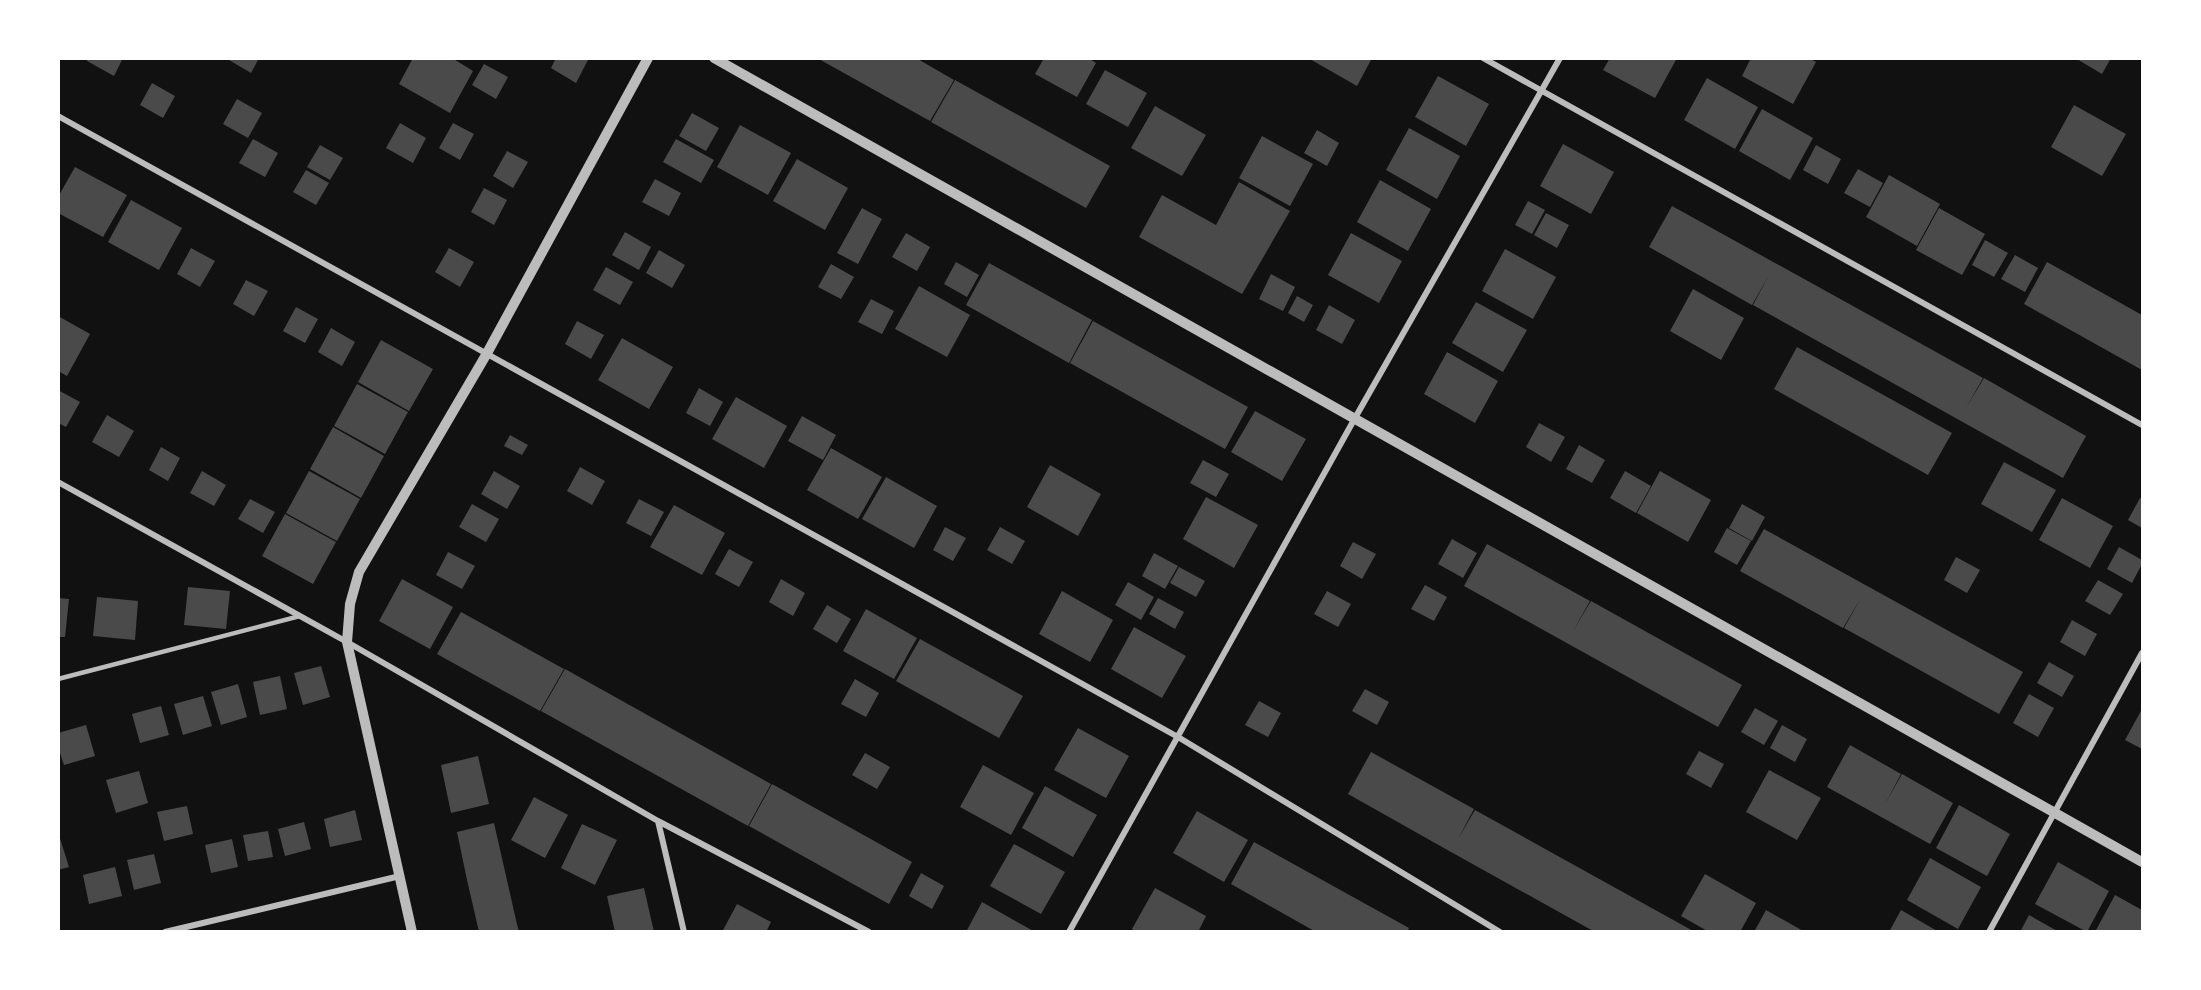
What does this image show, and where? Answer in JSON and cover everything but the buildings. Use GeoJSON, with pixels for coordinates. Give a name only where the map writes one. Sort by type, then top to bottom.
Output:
{"type":"FeatureCollection","features":[{"type":"Feature","properties":{"kind":"street"},"geometry":{"type":"LineString","coordinates":[[412,932],[347,642],[350,604],[360,572],[486,355],[648,58]]}},
{"type":"Feature","properties":{"kind":"street"},"geometry":{"type":"LineString","coordinates":[[714,58],[2142,862]]}},
{"type":"Feature","properties":{"kind":"street"},"geometry":{"type":"LineString","coordinates":[[1483,58],[2142,425]]}},
{"type":"Feature","properties":{"kind":"street"},"geometry":{"type":"LineString","coordinates":[[1069,932],[1355,418],[1560,58]]}},
{"type":"Feature","properties":{"kind":"street"},"geometry":{"type":"LineString","coordinates":[[58,116],[1178,737],[1500,932]]}},
{"type":"Feature","properties":{"kind":"street"},"geometry":{"type":"LineString","coordinates":[[58,482],[347,642],[658,821],[869,932]]}},
{"type":"Feature","properties":{"kind":"street"},"geometry":{"type":"LineString","coordinates":[[1989,932],[2142,653]]}},
{"type":"Feature","properties":{"kind":"street"},"geometry":{"type":"LineString","coordinates":[[658,821],[684,932]]}},
{"type":"Feature","properties":{"kind":"street"},"geometry":{"type":"LineString","coordinates":[[165,932],[400,876]]}},
{"type":"Feature","properties":{"kind":"lane"},"geometry":{"type":"LineString","coordinates":[[58,679],[300,616]]}}]}
